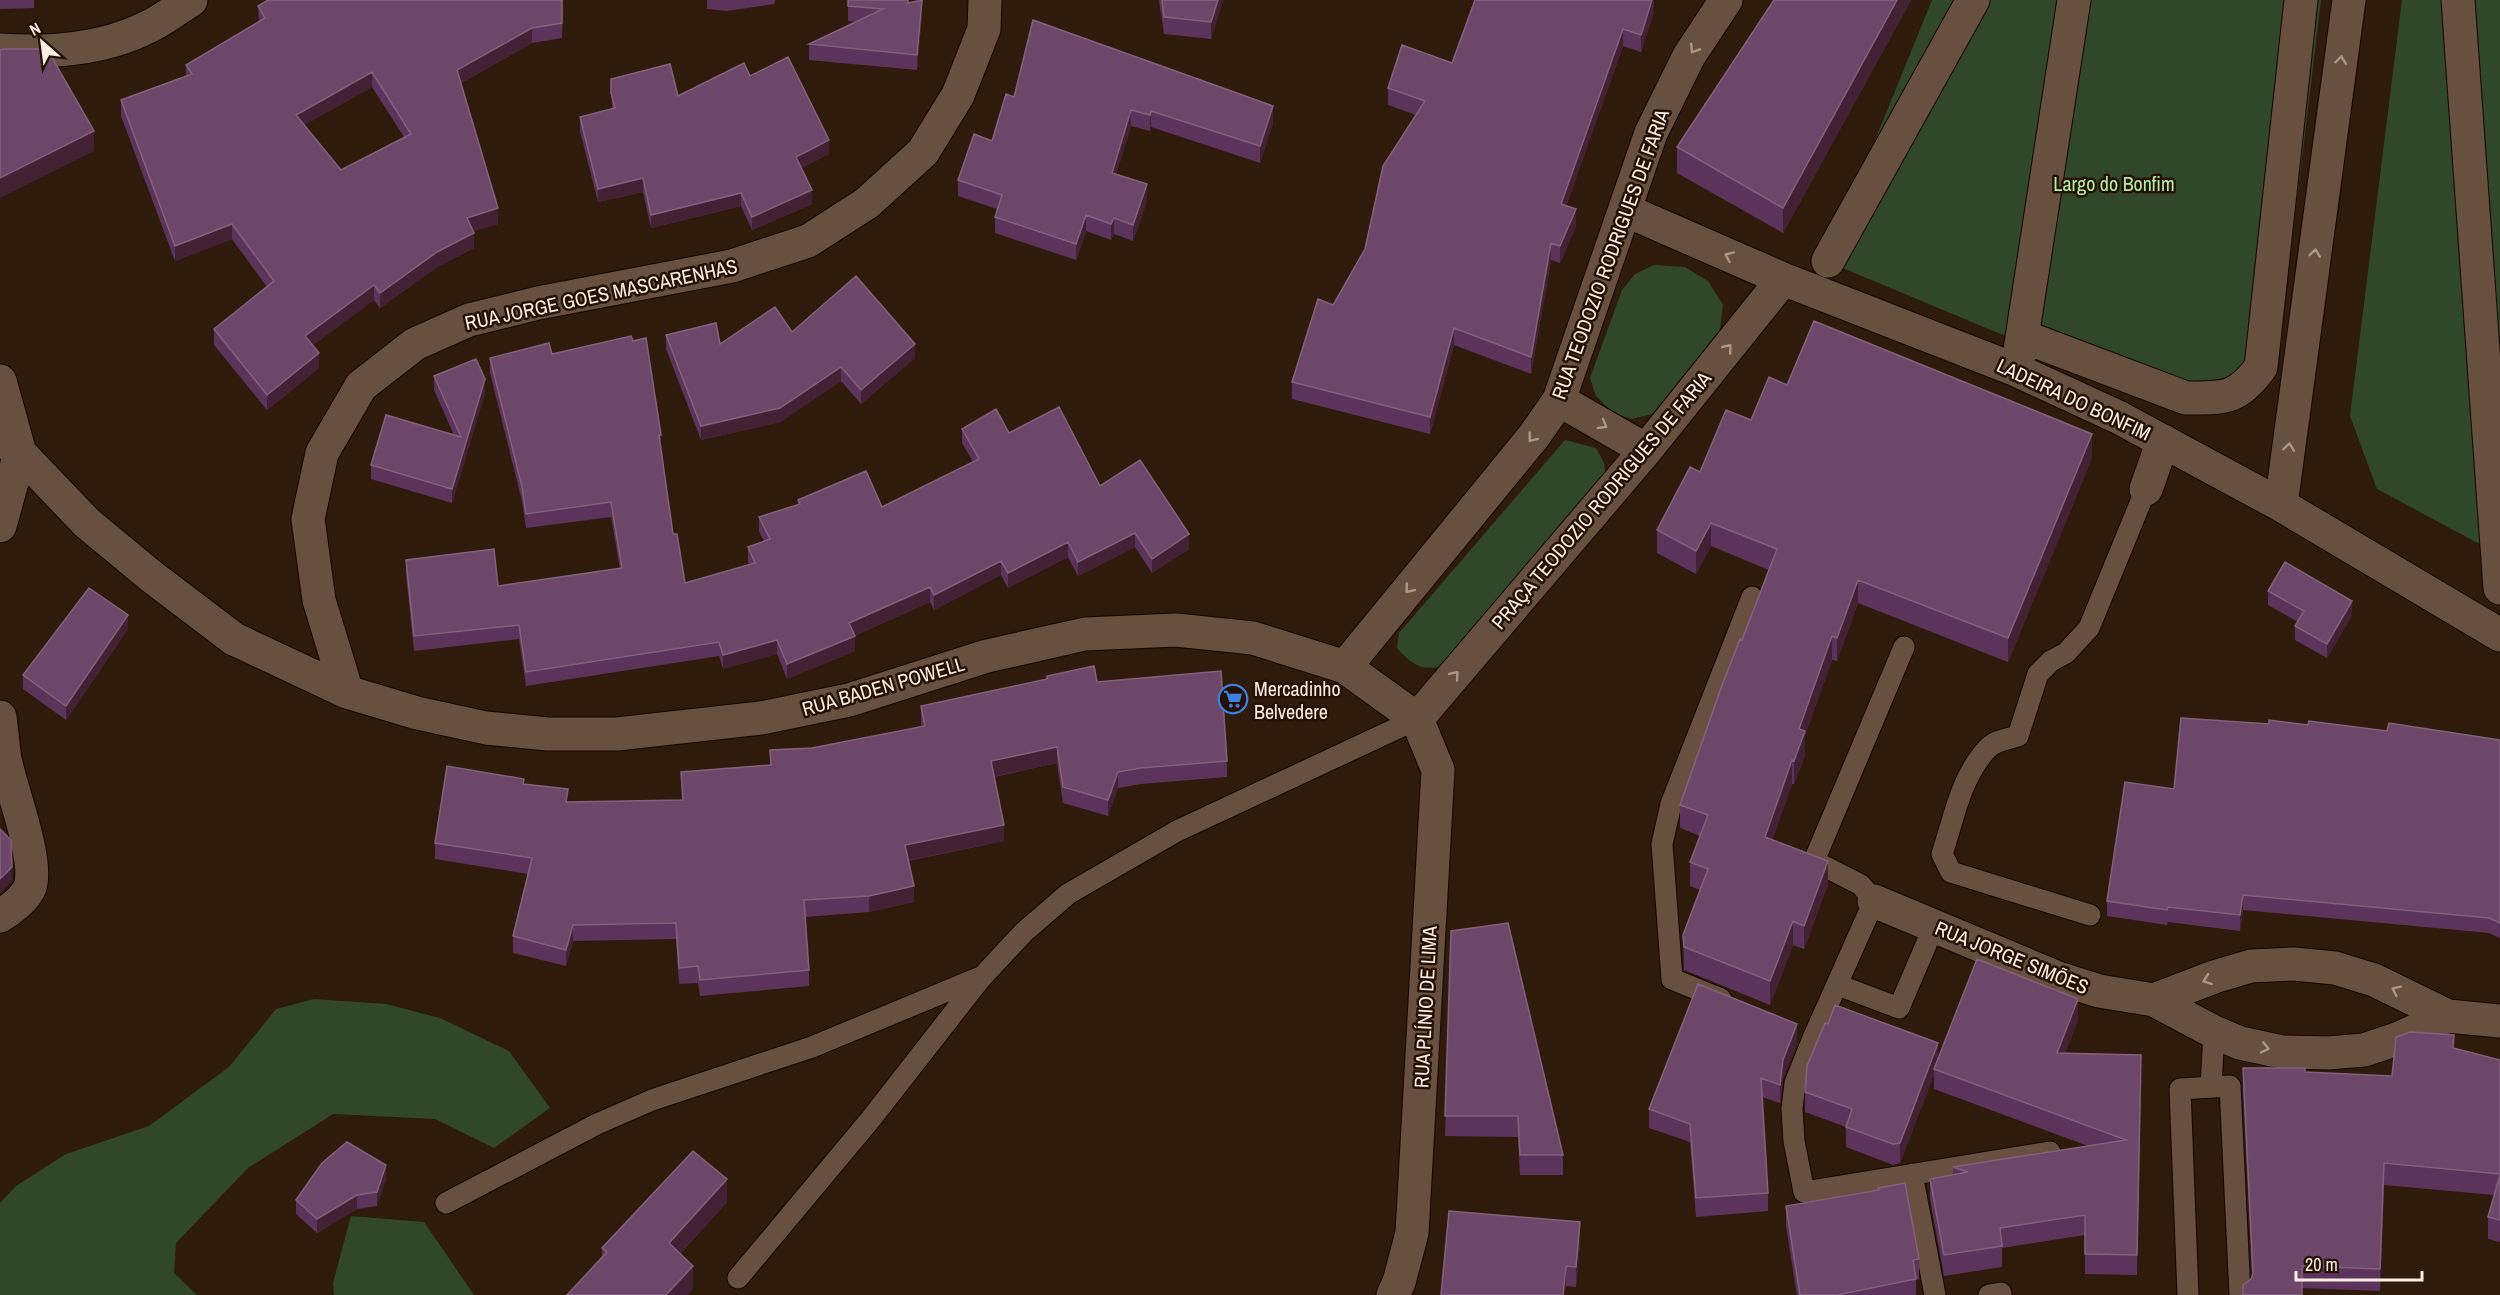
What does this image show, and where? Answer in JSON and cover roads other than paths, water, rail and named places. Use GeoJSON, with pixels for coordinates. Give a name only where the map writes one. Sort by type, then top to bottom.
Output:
{"type":"FeatureCollection","features":[{"type":"Feature","properties":{"kind":"street"},"geometry":{"type":"LineString","coordinates":[[0,50],[35,52],[94,46],[148,27],[191,0]]}},
{"type":"Feature","properties":{"kind":"street","name":"RUA JORGE GOES MASCARENHAS"},"geometry":{"type":"LineString","coordinates":[[346,692],[319,600],[308,519],[322,453],[361,386],[415,345],[469,320],[538,303],[732,266],[808,241],[867,203],[923,152],[958,95],[984,29],[985,0]]}},
{"type":"Feature","properties":{"kind":"street","name":"RUA TEODOZIO RODRIGUES DE FARIA"},"geometry":{"type":"LineString","coordinates":[[1345,667],[1534,436],[1559,400],[1651,133],[1689,56],[1726,0]]}},
{"type":"Feature","properties":{"kind":"street"},"geometry":{"type":"LineString","coordinates":[[1828,261],[1973,0]]}},
{"type":"Feature","properties":{"kind":"street"},"geometry":{"type":"LineString","coordinates":[[2016,370],[2074,0]]}},
{"type":"Feature","properties":{"kind":"street"},"geometry":{"type":"LineString","coordinates":[[2022,336],[2186,398],[2215,398],[2236,394],[2250,383],[2261,367],[2301,0]]}},
{"type":"Feature","properties":{"kind":"street"},"geometry":{"type":"LineString","coordinates":[[2281,505],[2349,0]]}},
{"type":"Feature","properties":{"kind":"street"},"geometry":{"type":"LineString","coordinates":[[2458,0],[2492,374],[2500,588]]}},
{"type":"Feature","properties":{"kind":"street","name":"LADEIRA DO BONFIM"},"geometry":{"type":"LineString","coordinates":[[1625,210],[1783,279],[2016,370],[2163,441],[2281,505],[2500,635]]}},
{"type":"Feature","properties":{"kind":"street","name":"PRAÇA TEODOZIO RODRIGUES DE FARIA"},"geometry":{"type":"LineString","coordinates":[[1417,719],[1646,450],[1783,279]]}},
{"type":"Feature","properties":{"kind":"street"},"geometry":{"type":"LineString","coordinates":[[0,381],[10,445],[0,526]]}},
{"type":"Feature","properties":{"kind":"street"},"geometry":{"type":"LineString","coordinates":[[1559,400],[1646,450]]}},
{"type":"Feature","properties":{"kind":"street"},"geometry":{"type":"LineString","coordinates":[[2146,489],[2163,441]]}},
{"type":"Feature","properties":{"kind":"street"},"geometry":{"type":"LineString","coordinates":[[10,445],[87,523],[151,576],[234,639],[346,692]]}},
{"type":"Feature","properties":{"kind":"street","name":"RUA BADEN POWELL"},"geometry":{"type":"LineString","coordinates":[[346,692],[417,713],[486,728],[548,734],[617,734],[760,718],[838,702],[987,656],[1085,634],[1176,630],[1253,638],[1345,667],[1417,719]]}},
{"type":"Feature","properties":{"kind":"street"},"geometry":{"type":"LineString","coordinates":[[0,717],[3,761],[18,802],[31,866],[30,888],[8,912],[0,916]]}},
{"type":"Feature","properties":{"kind":"street","name":"RUA PLÍNIO DE LIMA"},"geometry":{"type":"LineString","coordinates":[[1393,1295],[1399,1282],[1412,1233],[1438,770],[1417,719]]}},
{"type":"Feature","properties":{"kind":"street","name":"RUA JORGE SIMÕES"},"geometry":{"type":"LineString","coordinates":[[1874,901],[2058,978],[2099,991],[2154,1000],[2214,1032],[2240,1042],[2282,1052],[2328,1053],[2364,1050],[2397,1039],[2448,1016]]}},
{"type":"Feature","properties":{"kind":"street","name":"RUA JORGE SIMÕES"},"geometry":{"type":"LineString","coordinates":[[2154,1000],[2214,977],[2251,966],[2294,964],[2335,968],[2374,980],[2448,1016],[2500,1021]]}},
{"type":"Feature","properties":{"kind":"lane"},"geometry":{"type":"LineString","coordinates":[[2090,915],[1951,872],[1942,854],[1966,781],[1989,747],[2002,740],[2018,736],[2038,674],[2051,661],[2066,653],[2089,628],[2146,489]]}},
{"type":"Feature","properties":{"kind":"lane"},"geometry":{"type":"LineString","coordinates":[[1738,1005],[1672,979],[1662,844],[1671,804],[1752,597]]}},
{"type":"Feature","properties":{"kind":"lane"},"geometry":{"type":"LineString","coordinates":[[1904,647],[1814,861],[1861,885],[1874,901],[1795,1083],[1792,1109],[1794,1141],[1804,1192],[2050,1152]]}},
{"type":"Feature","properties":{"kind":"lane"},"geometry":{"type":"LineString","coordinates":[[738,1278],[870,1120],[983,976],[1024,932],[1077,889],[1177,831],[1417,719]]}},
{"type":"Feature","properties":{"kind":"lane"},"geometry":{"type":"LineString","coordinates":[[1838,985],[1899,1008],[1934,926]]}},
{"type":"Feature","properties":{"kind":"lane"},"geometry":{"type":"LineString","coordinates":[[446,1203],[597,1124],[652,1100],[812,1047],[983,976]]}},
{"type":"Feature","properties":{"kind":"lane"},"geometry":{"type":"LineString","coordinates":[[1792,1027],[1814,1036]]}},
{"type":"Feature","properties":{"kind":"lane"},"geometry":{"type":"LineString","coordinates":[[2211,1087],[2214,1032]]}},
{"type":"Feature","properties":{"kind":"lane"},"geometry":{"type":"LineString","coordinates":[[2188,1295],[2180,1089],[2230,1086],[2240,1295]]}},
{"type":"Feature","properties":{"kind":"lane"},"geometry":{"type":"LineString","coordinates":[[1912,1174],[1935,1295]]}},
{"type":"Feature","properties":{"kind":"place","name":"Mercadinho Belvedere"},"geometry":{"type":"Point","coordinates":[1233,699]}},
{"type":"Feature","properties":{"kind":"park label","name":"Largo do Bonfim"},"geometry":{"type":"Point","coordinates":[2114,183]}}]}
